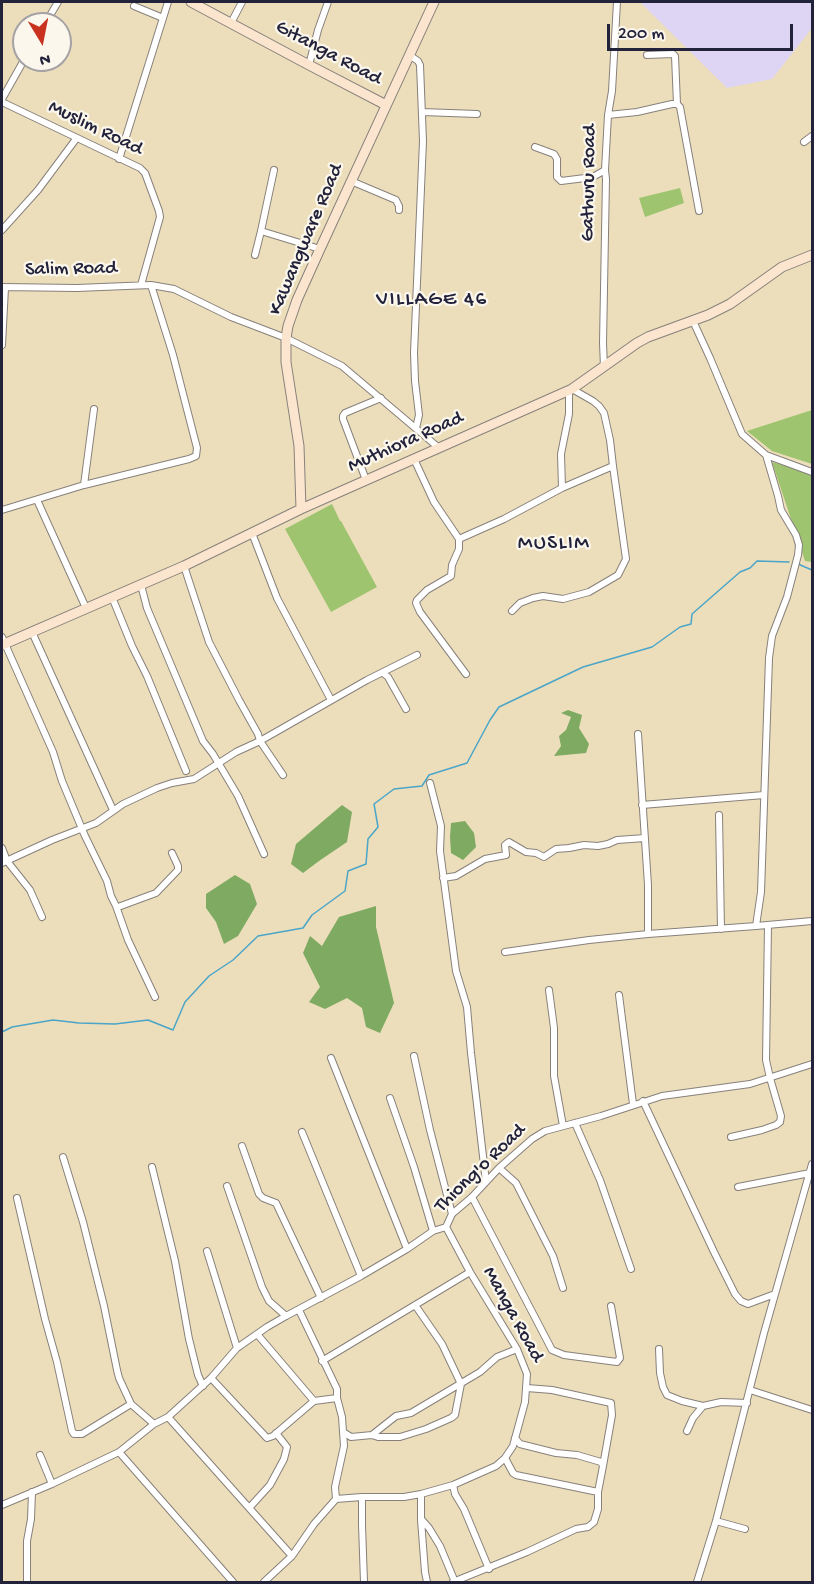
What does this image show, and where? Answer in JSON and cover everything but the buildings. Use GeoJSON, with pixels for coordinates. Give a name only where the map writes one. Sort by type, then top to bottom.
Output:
{"type":"FeatureCollection","features":[{"type":"Feature","properties":{"kind":"street"},"geometry":{"type":"LineString","coordinates":[[119,159],[168,2]]}},
{"type":"Feature","properties":{"kind":"street","name":"Gitanga Road"},"geometry":{"type":"LineString","coordinates":[[191,2],[386,105]]}},
{"type":"Feature","properties":{"kind":"street"},"geometry":{"type":"LineString","coordinates":[[231,24],[242,2]]}},
{"type":"Feature","properties":{"kind":"street"},"geometry":{"type":"LineString","coordinates":[[309,65],[328,2]]}},
{"type":"Feature","properties":{"kind":"street","name":"Kawangware Road"},"geometry":{"type":"LineString","coordinates":[[301,509],[298,446],[287,373],[286,338],[294,308],[434,2]]}},
{"type":"Feature","properties":{"kind":"street","name":"Gathuru Road"},"geometry":{"type":"LineString","coordinates":[[604,366],[605,170],[617,2]]}},
{"type":"Feature","properties":{"kind":"street"},"geometry":{"type":"LineString","coordinates":[[134,6],[163,18]]}},
{"type":"Feature","properties":{"kind":"street"},"geometry":{"type":"LineString","coordinates":[[647,55],[673,54],[675,56],[677,104],[682,115],[699,212]]}},
{"type":"Feature","properties":{"kind":"street"},"geometry":{"type":"LineString","coordinates":[[409,56],[420,64],[423,141],[414,353],[419,415],[416,428]]}},
{"type":"Feature","properties":{"kind":"street"},"geometry":{"type":"LineString","coordinates":[[2,100],[17,72]]}},
{"type":"Feature","properties":{"kind":"street","name":"Muslim Road"},"geometry":{"type":"LineString","coordinates":[[2,100],[76,139],[140,168],[145,173],[159,211],[159,223],[141,285]]}},
{"type":"Feature","properties":{"kind":"street"},"geometry":{"type":"LineString","coordinates":[[608,115],[677,104]]}},
{"type":"Feature","properties":{"kind":"street"},"geometry":{"type":"LineString","coordinates":[[422,112],[477,114]]}},
{"type":"Feature","properties":{"kind":"street"},"geometry":{"type":"LineString","coordinates":[[804,142],[813,136]]}},
{"type":"Feature","properties":{"kind":"street"},"geometry":{"type":"LineString","coordinates":[[2,230],[38,190],[76,139]]}},
{"type":"Feature","properties":{"kind":"street"},"geometry":{"type":"LineString","coordinates":[[535,147],[556,155],[557,177],[561,181],[593,177],[605,170]]}},
{"type":"Feature","properties":{"kind":"street"},"geometry":{"type":"LineString","coordinates":[[255,255],[274,170]]}},
{"type":"Feature","properties":{"kind":"street"},"geometry":{"type":"LineString","coordinates":[[351,181],[396,200],[399,210]]}},
{"type":"Feature","properties":{"kind":"street"},"geometry":{"type":"LineString","coordinates":[[261,231],[320,249]]}},
{"type":"Feature","properties":{"kind":"street","name":"Muthiora Road"},"geometry":{"type":"LineString","coordinates":[[3,642],[32,632],[184,566],[301,509],[570,390],[637,343],[730,304],[782,267],[813,255]]}},
{"type":"Feature","properties":{"kind":"street"},"geometry":{"type":"LineString","coordinates":[[141,285],[174,289],[231,317],[286,338],[342,366],[439,448]]}},
{"type":"Feature","properties":{"kind":"street","name":"Salim Road"},"geometry":{"type":"LineString","coordinates":[[3,287],[77,288],[141,285]]}},
{"type":"Feature","properties":{"kind":"street"},"geometry":{"type":"LineString","coordinates":[[2,510],[84,485],[189,459],[197,453],[173,355],[151,285]]}},
{"type":"Feature","properties":{"kind":"street"},"geometry":{"type":"LineString","coordinates":[[2,345],[3,287]]}},
{"type":"Feature","properties":{"kind":"street"},"geometry":{"type":"LineString","coordinates":[[693,321],[742,434],[766,455],[813,472]]}},
{"type":"Feature","properties":{"kind":"street"},"geometry":{"type":"LineString","coordinates":[[512,611],[520,603],[533,598],[543,596],[563,599],[590,592],[618,575],[626,559],[610,440],[604,413],[593,401],[570,390],[569,414],[561,454],[562,488]]}},
{"type":"Feature","properties":{"kind":"street"},"geometry":{"type":"LineString","coordinates":[[366,480],[343,416],[345,413],[381,398]]}},
{"type":"Feature","properties":{"kind":"street"},"geometry":{"type":"LineString","coordinates":[[84,485],[94,409]]}},
{"type":"Feature","properties":{"kind":"street"},"geometry":{"type":"LineString","coordinates":[[756,926],[761,892],[769,658],[772,636],[787,597],[799,545],[796,535],[781,510],[766,455]]}},
{"type":"Feature","properties":{"kind":"street"},"geometry":{"type":"LineString","coordinates":[[414,459],[434,502],[459,539],[459,549],[452,565],[452,576],[428,590],[416,603],[420,612],[466,674]]}},
{"type":"Feature","properties":{"kind":"street"},"geometry":{"type":"LineString","coordinates":[[459,539],[504,519],[562,488],[613,466]]}},
{"type":"Feature","properties":{"kind":"street"},"geometry":{"type":"LineString","coordinates":[[38,500],[86,608]]}},
{"type":"Feature","properties":{"kind":"street"},"geometry":{"type":"LineString","coordinates":[[252,533],[277,598],[331,700]]}},
{"type":"Feature","properties":{"kind":"street"},"geometry":{"type":"LineString","coordinates":[[184,566],[209,642],[260,741],[283,775]]}},
{"type":"Feature","properties":{"kind":"street"},"geometry":{"type":"LineString","coordinates":[[141,585],[147,608],[203,741],[238,796],[264,854]]}},
{"type":"Feature","properties":{"kind":"street"},"geometry":{"type":"LineString","coordinates":[[112,597],[186,771]]}},
{"type":"Feature","properties":{"kind":"street"},"geometry":{"type":"LineString","coordinates":[[32,632],[113,810]]}},
{"type":"Feature","properties":{"kind":"street"},"geometry":{"type":"LineString","coordinates":[[3,642],[53,752],[82,829],[107,880],[128,940],[155,997]]}},
{"type":"Feature","properties":{"kind":"street"},"geometry":{"type":"LineString","coordinates":[[4,862],[96,823],[123,804],[157,788],[194,779],[236,752],[417,655]]}},
{"type":"Feature","properties":{"kind":"street"},"geometry":{"type":"LineString","coordinates":[[384,673],[406,710]]}},
{"type":"Feature","properties":{"kind":"street"},"geometry":{"type":"LineString","coordinates":[[638,734],[648,885],[648,934]]}},
{"type":"Feature","properties":{"kind":"street"},"geometry":{"type":"LineString","coordinates":[[430,783],[441,826],[440,851],[456,971],[467,1007],[486,1182]]}},
{"type":"Feature","properties":{"kind":"street"},"geometry":{"type":"LineString","coordinates":[[642,805],[764,795]]}},
{"type":"Feature","properties":{"kind":"street"},"geometry":{"type":"LineString","coordinates":[[719,815],[721,929]]}},
{"type":"Feature","properties":{"kind":"street"},"geometry":{"type":"LineString","coordinates":[[443,878],[456,876],[485,860],[506,855],[505,844],[509,842],[526,852],[544,857],[556,849],[584,845],[598,846],[617,840],[645,838]]}},
{"type":"Feature","properties":{"kind":"street"},"geometry":{"type":"LineString","coordinates":[[2,848],[4,862],[30,890],[42,917]]}},
{"type":"Feature","properties":{"kind":"street"},"geometry":{"type":"LineString","coordinates":[[116,906],[156,893],[178,870],[172,853]]}},
{"type":"Feature","properties":{"kind":"street"},"geometry":{"type":"LineString","coordinates":[[505,952],[648,934],[813,921]]}},
{"type":"Feature","properties":{"kind":"street"},"geometry":{"type":"LineString","coordinates":[[731,1137],[762,1130],[780,1122],[781,1116],[766,1060],[768,925]]}},
{"type":"Feature","properties":{"kind":"street"},"geometry":{"type":"LineString","coordinates":[[549,990],[554,1028],[554,1076],[563,1126]]}},
{"type":"Feature","properties":{"kind":"street"},"geometry":{"type":"LineString","coordinates":[[620,995],[633,1104]]}},
{"type":"Feature","properties":{"kind":"street"},"geometry":{"type":"LineString","coordinates":[[414,1056],[452,1214]]}},
{"type":"Feature","properties":{"kind":"street"},"geometry":{"type":"LineString","coordinates":[[331,1058],[407,1249]]}},
{"type":"Feature","properties":{"kind":"street","name":"Thiong'o Road"},"geometry":{"type":"LineString","coordinates":[[2,1505],[119,1452],[154,1424],[168,1418],[211,1378],[237,1348],[257,1334],[361,1276],[433,1231],[446,1227],[452,1214],[472,1197],[499,1168],[532,1139],[546,1131],[662,1096],[750,1084],[813,1064]]}},
{"type":"Feature","properties":{"kind":"street"},"geometry":{"type":"LineString","coordinates":[[390,1098],[433,1231]]}},
{"type":"Feature","properties":{"kind":"street"},"geometry":{"type":"LineString","coordinates":[[643,1101],[735,1294],[741,1301],[748,1304],[775,1294]]}},
{"type":"Feature","properties":{"kind":"street"},"geometry":{"type":"LineString","coordinates":[[575,1123],[600,1180],[631,1269]]}},
{"type":"Feature","properties":{"kind":"street"},"geometry":{"type":"LineString","coordinates":[[302,1132],[361,1276]]}},
{"type":"Feature","properties":{"kind":"street"},"geometry":{"type":"LineString","coordinates":[[242,1146],[259,1194],[262,1198],[276,1203],[321,1298]]}},
{"type":"Feature","properties":{"kind":"street"},"geometry":{"type":"LineString","coordinates":[[63,1157],[83,1222],[119,1378],[132,1404],[154,1424]]}},
{"type":"Feature","properties":{"kind":"street"},"geometry":{"type":"LineString","coordinates":[[697,1582],[716,1521],[775,1294],[813,1164]]}},
{"type":"Feature","properties":{"kind":"street"},"geometry":{"type":"LineString","coordinates":[[152,1167],[175,1261],[191,1347],[203,1386]]}},
{"type":"Feature","properties":{"kind":"street"},"geometry":{"type":"LineString","coordinates":[[499,1168],[516,1184],[553,1257],[563,1288]]}},
{"type":"Feature","properties":{"kind":"street"},"geometry":{"type":"LineString","coordinates":[[738,1187],[810,1173]]}},
{"type":"Feature","properties":{"kind":"street"},"geometry":{"type":"LineString","coordinates":[[227,1186],[262,1287],[269,1301],[286,1316]]}},
{"type":"Feature","properties":{"kind":"street"},"geometry":{"type":"LineString","coordinates":[[472,1197],[552,1350],[564,1355],[617,1362],[620,1358],[611,1306]]}},
{"type":"Feature","properties":{"kind":"street"},"geometry":{"type":"LineString","coordinates":[[17,1198],[72,1431],[74,1434],[82,1434],[132,1404]]}},
{"type":"Feature","properties":{"kind":"street","name":"Manga Road"},"geometry":{"type":"LineString","coordinates":[[446,1227],[470,1272],[517,1349],[527,1374],[525,1402],[513,1446],[506,1458]]}},
{"type":"Feature","properties":{"kind":"street"},"geometry":{"type":"LineString","coordinates":[[207,1251],[237,1348]]}},
{"type":"Feature","properties":{"kind":"street"},"geometry":{"type":"LineString","coordinates":[[322,1361],[470,1272]]}},
{"type":"Feature","properties":{"kind":"street"},"geometry":{"type":"LineString","coordinates":[[344,1432],[351,1437],[372,1435],[400,1437],[426,1430],[455,1414],[461,1384],[442,1344],[415,1305]]}},
{"type":"Feature","properties":{"kind":"street"},"geometry":{"type":"LineString","coordinates":[[299,1310],[337,1389],[344,1432],[342,1460],[335,1486],[336,1499]]}},
{"type":"Feature","properties":{"kind":"street"},"geometry":{"type":"LineString","coordinates":[[257,1334],[314,1401]]}},
{"type":"Feature","properties":{"kind":"street"},"geometry":{"type":"LineString","coordinates":[[372,1435],[396,1416],[411,1413],[480,1372],[497,1357],[517,1349]]}},
{"type":"Feature","properties":{"kind":"street"},"geometry":{"type":"LineString","coordinates":[[660,1349],[660,1373],[663,1387],[668,1395],[681,1401],[703,1406],[721,1402],[747,1403]]}},
{"type":"Feature","properties":{"kind":"street"},"geometry":{"type":"LineString","coordinates":[[211,1378],[267,1438],[314,1401],[337,1398]]}},
{"type":"Feature","properties":{"kind":"street"},"geometry":{"type":"LineString","coordinates":[[421,1519],[440,1546],[454,1582],[548,1544],[576,1529],[588,1527],[594,1522],[612,1415],[611,1403],[552,1390],[527,1388]]}},
{"type":"Feature","properties":{"kind":"street"},"geometry":{"type":"LineString","coordinates":[[750,1390],[813,1410]]}},
{"type":"Feature","properties":{"kind":"street"},"geometry":{"type":"LineString","coordinates":[[687,1431],[693,1418],[703,1406]]}},
{"type":"Feature","properties":{"kind":"street"},"geometry":{"type":"LineString","coordinates":[[168,1418],[292,1556]]}},
{"type":"Feature","properties":{"kind":"street"},"geometry":{"type":"LineString","coordinates":[[250,1507],[270,1485],[284,1459],[287,1447],[276,1433]]}},
{"type":"Feature","properties":{"kind":"street"},"geometry":{"type":"LineString","coordinates":[[515,1438],[520,1444],[597,1460],[603,1466]]}},
{"type":"Feature","properties":{"kind":"street"},"geometry":{"type":"LineString","coordinates":[[119,1452],[233,1582]]}},
{"type":"Feature","properties":{"kind":"street"},"geometry":{"type":"LineString","coordinates":[[40,1455],[52,1484]]}},
{"type":"Feature","properties":{"kind":"street"},"geometry":{"type":"LineString","coordinates":[[266,1582],[292,1556],[314,1524],[336,1499],[404,1497],[421,1494],[453,1485],[496,1466],[506,1458],[516,1475],[598,1492]]}},
{"type":"Feature","properties":{"kind":"street"},"geometry":{"type":"LineString","coordinates":[[453,1485],[489,1569]]}},
{"type":"Feature","properties":{"kind":"street"},"geometry":{"type":"LineString","coordinates":[[27,1582],[27,1541],[32,1492]]}},
{"type":"Feature","properties":{"kind":"street"},"geometry":{"type":"LineString","coordinates":[[421,1494],[427,1582]]}},
{"type":"Feature","properties":{"kind":"street"},"geometry":{"type":"LineString","coordinates":[[362,1497],[364,1582]]}},
{"type":"Feature","properties":{"kind":"street"},"geometry":{"type":"LineString","coordinates":[[716,1521],[745,1529]]}},
{"type":"Feature","properties":{"kind":"shaded area"},"geometry":{"type":"Polygon","coordinates":[[[640,2],[812,2],[812,28],[772,79],[727,88],[640,2]]]}},
{"type":"Feature","properties":{"kind":"green space"},"geometry":{"type":"Polygon","coordinates":[[[680,188],[684,203],[645,217],[639,198],[680,188]]]}},
{"type":"Feature","properties":{"kind":"green space"},"geometry":{"type":"Polygon","coordinates":[[[812,410],[812,464],[772,451],[747,431],[812,410]]]}},
{"type":"Feature","properties":{"kind":"green space"},"geometry":{"type":"Polygon","coordinates":[[[772,462],[812,473],[812,562],[805,561],[772,462]]]}},
{"type":"Feature","properties":{"kind":"green space"},"geometry":{"type":"Polygon","coordinates":[[[332,504],[377,587],[331,612],[285,529],[332,504]]]}},
{"type":"Feature","properties":{"kind":"green space"},"geometry":{"type":"Polygon","coordinates":[[[568,710],[582,715],[579,728],[589,744],[586,753],[554,756],[561,746],[559,736],[566,730],[571,717],[561,713],[568,710]]]}},
{"type":"Feature","properties":{"kind":"green space"},"geometry":{"type":"Polygon","coordinates":[[[342,805],[352,812],[347,842],[303,873],[291,864],[296,844],[342,805]]]}},
{"type":"Feature","properties":{"kind":"green space"},"geometry":{"type":"Polygon","coordinates":[[[465,821],[474,833],[476,847],[463,860],[451,853],[450,837],[451,823],[465,821]]]}},
{"type":"Feature","properties":{"kind":"green space"},"geometry":{"type":"Polygon","coordinates":[[[235,875],[250,884],[257,904],[238,936],[224,944],[216,922],[206,908],[206,894],[235,875]]]}},
{"type":"Feature","properties":{"kind":"green space"},"geometry":{"type":"Polygon","coordinates":[[[376,906],[376,927],[394,1003],[380,1033],[366,1027],[362,1008],[347,998],[325,1009],[309,1002],[320,987],[303,953],[310,936],[322,946],[339,917],[376,906]]]}},
{"type":"Feature","properties":{"kind":"waterway"},"geometry":{"type":"LineString","coordinates":[[2,1032],[12,1027],[53,1020],[115,1024],[148,1020],[173,1030],[185,1002],[209,976],[233,960],[258,936],[303,928],[312,915],[345,891],[348,871],[366,864],[368,839],[378,827],[374,804],[394,789],[422,786],[429,775],[467,763],[499,707],[583,667],[652,647],[680,627],[691,624],[692,614],[740,572],[750,568],[757,561],[789,562]]}},
{"type":"Feature","properties":{"kind":"waterway"},"geometry":{"type":"LineString","coordinates":[[798,564],[812,570]]}},
{"type":"Feature","properties":{"kind":"district","name":"VILLAGE 46"},"geometry":{"type":"Point","coordinates":[432,301]}},
{"type":"Feature","properties":{"kind":"district","name":"MUSLIM"},"geometry":{"type":"Point","coordinates":[554,545]}}]}
